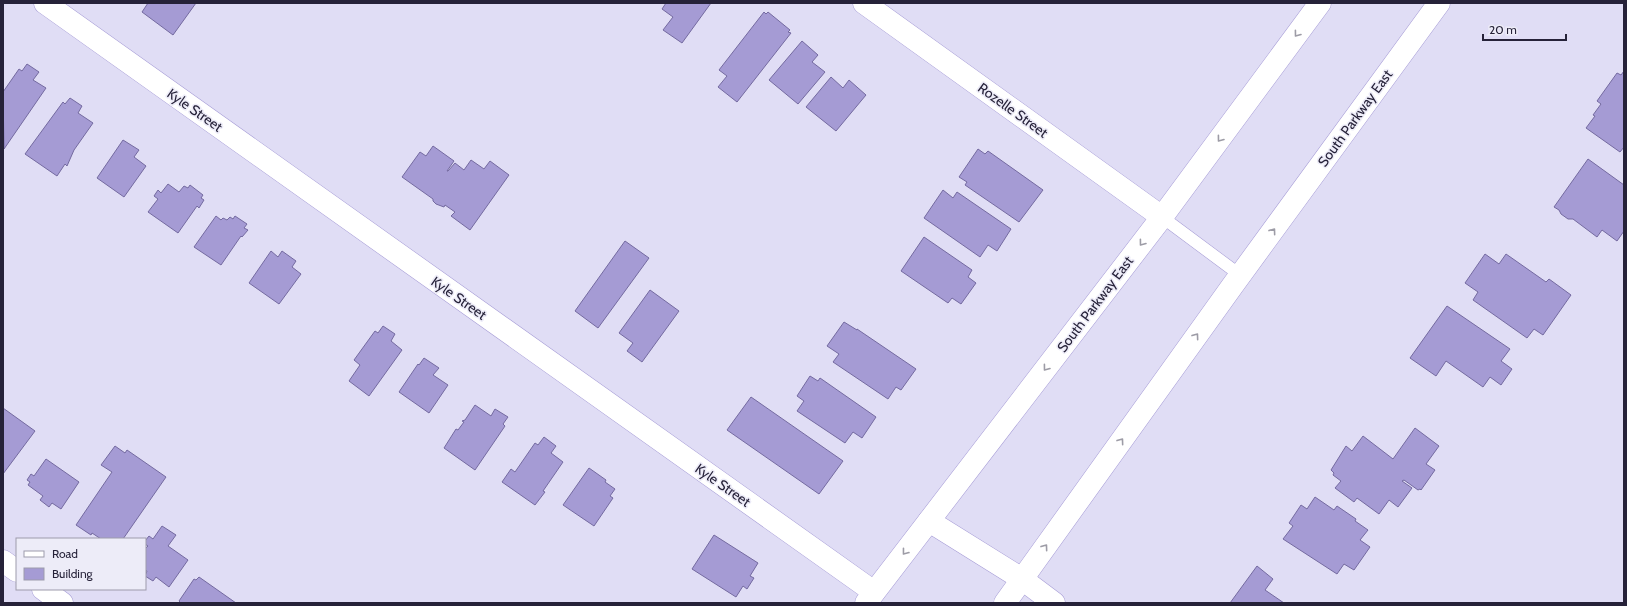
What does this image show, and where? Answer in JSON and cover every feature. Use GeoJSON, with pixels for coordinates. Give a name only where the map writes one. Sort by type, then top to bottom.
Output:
{"type":"FeatureCollection","features":[{"type":"Feature","properties":{"kind":"street","name":"Kyle Street"},"geometry":{"type":"LineString","coordinates":[[45,3],[870,597]]}},
{"type":"Feature","properties":{"kind":"street","name":"Rozelle Street"},"geometry":{"type":"LineString","coordinates":[[864,3],[1162,217]]}},
{"type":"Feature","properties":{"kind":"street","name":"South Parkway East"},"geometry":{"type":"LineString","coordinates":[[870,597],[1162,217],[1320,3]]}},
{"type":"Feature","properties":{"kind":"street","name":"South Parkway East"},"geometry":{"type":"LineString","coordinates":[[1005,603],[1240,275],[1439,3]]}},
{"type":"Feature","properties":{"kind":"street"},"geometry":{"type":"LineString","coordinates":[[929,521],[1022,579],[1054,603]]}},
{"type":"Feature","properties":{"kind":"street"},"geometry":{"type":"LineString","coordinates":[[3,561],[16,570]]}},
{"type":"Feature","properties":{"kind":"street"},"geometry":{"type":"LineString","coordinates":[[44,590],[62,603]]}},
{"type":"Feature","properties":{"kind":"lane"},"geometry":{"type":"LineString","coordinates":[[1162,217],[1240,275]]}},
{"type":"Feature","properties":{"kind":"building"},"geometry":{"type":"Polygon","coordinates":[[[148,3],[196,3],[173,35],[142,12],[148,3]]]}},
{"type":"Feature","properties":{"kind":"building"},"geometry":{"type":"Polygon","coordinates":[[[666,3],[711,3],[682,43],[663,30],[673,17],[662,9],[666,3]]]}},
{"type":"Feature","properties":{"kind":"building"},"geometry":{"type":"Polygon","coordinates":[[[764,12],[766,14],[768,12],[790,30],[788,32],[791,33],[737,102],[718,87],[727,76],[719,70],[764,12]]]}},
{"type":"Feature","properties":{"kind":"building"},"geometry":{"type":"Polygon","coordinates":[[[802,41],[818,55],[812,62],[825,72],[798,104],[769,80],[802,41]]]}},
{"type":"Feature","properties":{"kind":"building"},"geometry":{"type":"Polygon","coordinates":[[[27,64],[39,72],[33,80],[46,88],[4,149],[3,92],[19,69],[22,71],[27,64]]]}},
{"type":"Feature","properties":{"kind":"building"},"geometry":{"type":"Polygon","coordinates":[[[1624,71],[1624,147],[1620,152],[1586,128],[1595,116],[1593,115],[1601,104],[1597,101],[1617,73],[1621,75],[1624,71]]]}},
{"type":"Feature","properties":{"kind":"building"},"geometry":{"type":"Polygon","coordinates":[[[831,77],[843,88],[849,80],[866,95],[836,131],[806,107],[831,77]]]}},
{"type":"Feature","properties":{"kind":"building"},"geometry":{"type":"Polygon","coordinates":[[[70,98],[82,106],[78,113],[93,123],[74,150],[67,166],[65,164],[57,176],[25,154],[63,102],[65,104],[70,98]]]}},
{"type":"Feature","properties":{"kind":"building"},"geometry":{"type":"Polygon","coordinates":[[[123,140],[139,150],[134,157],[146,166],[124,197],[97,178],[123,140]]]}},
{"type":"Feature","properties":{"kind":"building"},"geometry":{"type":"Polygon","coordinates":[[[433,146],[454,161],[447,171],[455,163],[464,170],[471,160],[484,169],[490,161],[509,175],[470,230],[451,216],[455,212],[445,205],[444,207],[436,204],[433,199],[402,177],[420,152],[426,156],[433,146]]]}},
{"type":"Feature","properties":{"kind":"building"},"geometry":{"type":"Polygon","coordinates":[[[978,149],[985,154],[988,151],[1043,190],[1019,222],[965,185],[967,182],[959,177],[978,149]]]}},
{"type":"Feature","properties":{"kind":"building"},"geometry":{"type":"Polygon","coordinates":[[[1588,159],[1624,185],[1624,231],[1617,241],[1602,230],[1597,237],[1573,219],[1568,219],[1554,207],[1588,159]]]}},
{"type":"Feature","properties":{"kind":"building"},"geometry":{"type":"Polygon","coordinates":[[[168,184],[179,192],[184,186],[188,188],[190,185],[203,195],[201,198],[204,200],[199,208],[197,206],[178,233],[148,212],[158,199],[154,196],[158,190],[161,193],[168,184]]]}},
{"type":"Feature","properties":{"kind":"building"},"geometry":{"type":"Polygon","coordinates":[[[943,190],[953,198],[957,192],[1011,229],[997,251],[988,245],[980,257],[924,218],[943,190]]]}},
{"type":"Feature","properties":{"kind":"building"},"geometry":{"type":"Polygon","coordinates":[[[216,216],[221,220],[223,218],[227,220],[230,217],[233,219],[235,216],[247,224],[244,228],[248,230],[242,237],[241,236],[221,265],[194,247],[216,216]]]}},
{"type":"Feature","properties":{"kind":"building"},"geometry":{"type":"Polygon","coordinates":[[[924,237],[972,270],[968,277],[976,283],[961,304],[952,298],[948,303],[901,271],[924,237]]]}},
{"type":"Feature","properties":{"kind":"building"},"geometry":{"type":"Polygon","coordinates":[[[625,241],[649,258],[598,328],[575,311],[625,241]]]}},
{"type":"Feature","properties":{"kind":"building"},"geometry":{"type":"Polygon","coordinates":[[[271,251],[278,257],[282,251],[296,261],[292,267],[301,274],[279,304],[249,283],[271,251]]]}},
{"type":"Feature","properties":{"kind":"building"},"geometry":{"type":"Polygon","coordinates":[[[1485,254],[1499,264],[1506,254],[1546,282],[1549,279],[1571,295],[1543,335],[1534,329],[1527,338],[1473,300],[1478,292],[1465,283],[1485,254]]]}},
{"type":"Feature","properties":{"kind":"building"},"geometry":{"type":"Polygon","coordinates":[[[650,290],[679,311],[642,362],[627,351],[633,343],[619,333],[650,290]]]}},
{"type":"Feature","properties":{"kind":"building"},"geometry":{"type":"Polygon","coordinates":[[[1447,306],[1510,349],[1501,361],[1512,369],[1501,385],[1490,377],[1483,387],[1446,361],[1436,376],[1410,358],[1447,306]]]}},
{"type":"Feature","properties":{"kind":"building"},"geometry":{"type":"Polygon","coordinates":[[[844,322],[857,329],[916,369],[901,390],[896,387],[888,399],[833,362],[839,354],[827,346],[844,322]]]}},
{"type":"Feature","properties":{"kind":"building"},"geometry":{"type":"Polygon","coordinates":[[[383,326],[395,334],[391,341],[402,350],[369,396],[349,381],[360,365],[354,360],[375,331],[378,333],[383,326]]]}},
{"type":"Feature","properties":{"kind":"building"},"geometry":{"type":"Polygon","coordinates":[[[424,358],[439,368],[433,375],[448,385],[429,413],[399,392],[418,364],[419,365],[424,358]]]}},
{"type":"Feature","properties":{"kind":"building"},"geometry":{"type":"Polygon","coordinates":[[[810,376],[818,381],[820,378],[876,417],[862,438],[853,432],[845,443],[797,411],[804,401],[797,396],[810,376]]]}},
{"type":"Feature","properties":{"kind":"building"},"geometry":{"type":"Polygon","coordinates":[[[751,397],[843,461],[819,494],[727,430],[751,397]]]}},
{"type":"Feature","properties":{"kind":"building"},"geometry":{"type":"Polygon","coordinates":[[[475,405],[491,416],[495,409],[508,417],[503,424],[505,426],[475,470],[444,448],[456,429],[458,430],[464,422],[462,421],[465,420],[475,405]]]}},
{"type":"Feature","properties":{"kind":"building"},"geometry":{"type":"Polygon","coordinates":[[[3,408],[35,431],[3,474],[3,408]]]}},
{"type":"Feature","properties":{"kind":"building"},"geometry":{"type":"Polygon","coordinates":[[[1415,428],[1439,446],[1426,464],[1435,470],[1421,490],[1418,490],[1404,480],[1402,481],[1412,488],[1398,507],[1389,500],[1379,514],[1357,498],[1354,502],[1335,488],[1341,481],[1333,475],[1334,473],[1331,470],[1346,446],[1352,451],[1363,436],[1393,459],[1415,428]]]}},
{"type":"Feature","properties":{"kind":"building"},"geometry":{"type":"Polygon","coordinates":[[[544,437],[556,446],[551,453],[563,462],[543,491],[545,492],[535,505],[502,482],[511,469],[515,472],[535,443],[538,445],[544,437]]]}},
{"type":"Feature","properties":{"kind":"building"},"geometry":{"type":"Polygon","coordinates":[[[115,446],[125,453],[127,450],[166,477],[124,538],[100,538],[92,533],[91,535],[76,525],[112,472],[101,465],[115,446]]]}},
{"type":"Feature","properties":{"kind":"building"},"geometry":{"type":"Polygon","coordinates":[[[46,459],[79,482],[61,509],[52,503],[49,507],[40,500],[43,496],[28,485],[30,482],[27,480],[31,474],[34,476],[46,459]]]}},
{"type":"Feature","properties":{"kind":"building"},"geometry":{"type":"Polygon","coordinates":[[[589,468],[606,480],[605,482],[615,489],[610,496],[613,498],[594,526],[563,505],[589,468]]]}},
{"type":"Feature","properties":{"kind":"building"},"geometry":{"type":"Polygon","coordinates":[[[1315,497],[1334,510],[1337,506],[1356,519],[1355,521],[1368,530],[1360,540],[1370,547],[1354,570],[1344,564],[1337,574],[1283,539],[1293,526],[1289,523],[1301,505],[1307,509],[1315,497]]]}},
{"type":"Feature","properties":{"kind":"building"},"geometry":{"type":"Polygon","coordinates":[[[162,526],[176,535],[168,546],[188,560],[169,587],[156,577],[153,581],[146,577],[146,548],[148,546],[146,545],[146,540],[149,536],[153,539],[162,526]]]}},
{"type":"Feature","properties":{"kind":"building"},"geometry":{"type":"Polygon","coordinates":[[[714,535],[758,563],[750,576],[754,578],[747,589],[743,586],[736,597],[692,569],[714,535]]]}},
{"type":"Feature","properties":{"kind":"building"},"geometry":{"type":"Polygon","coordinates":[[[1257,566],[1273,579],[1265,590],[1284,603],[1230,603],[1257,566]]]}},
{"type":"Feature","properties":{"kind":"building"},"geometry":{"type":"Polygon","coordinates":[[[199,577],[236,603],[181,603],[179,601],[194,579],[196,580],[199,577]]]}}]}
